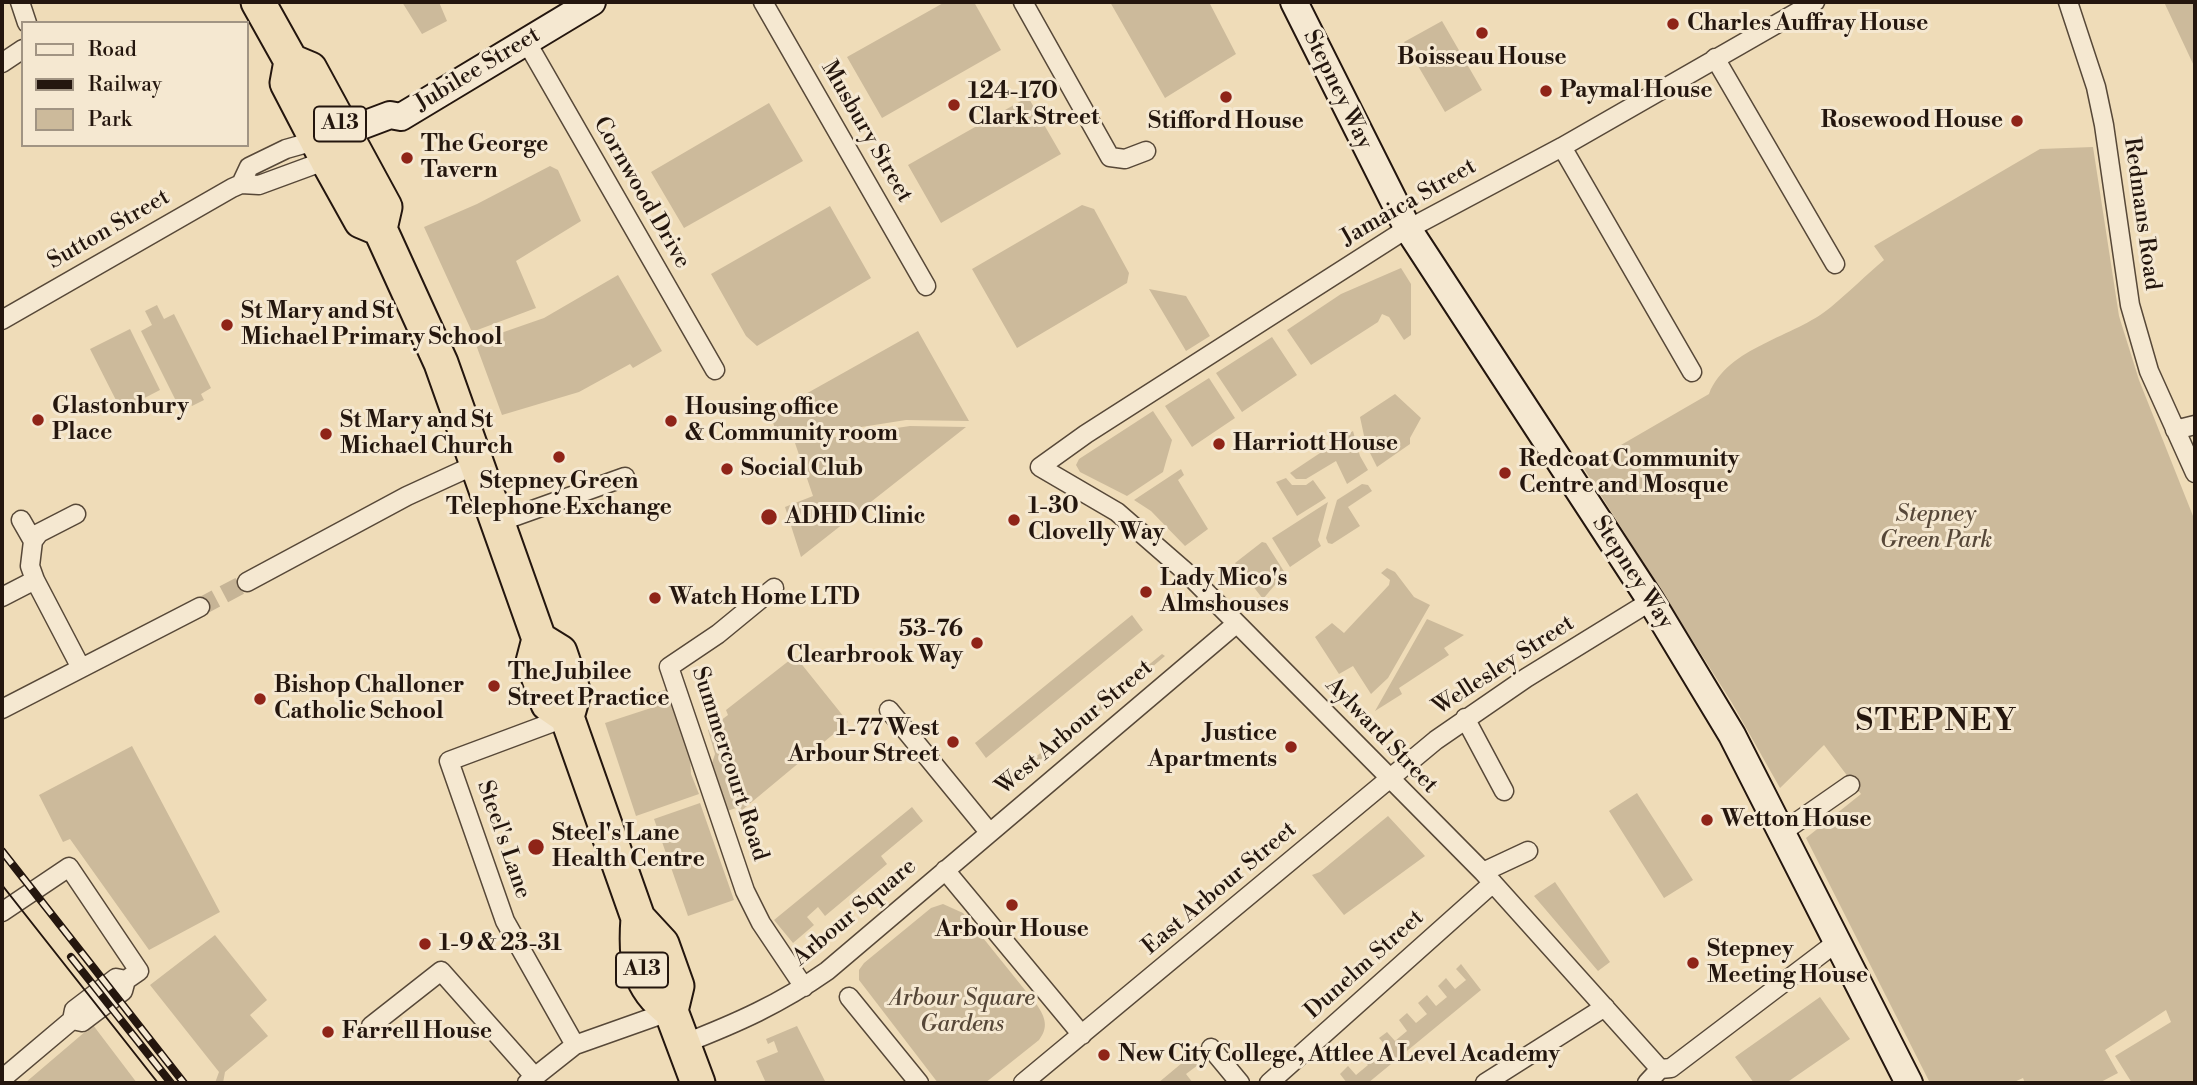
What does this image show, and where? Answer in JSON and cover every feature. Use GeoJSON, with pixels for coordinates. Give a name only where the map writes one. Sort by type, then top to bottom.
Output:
{"type":"FeatureCollection","features":[{"type":"Feature","properties":{"kind":"highway","name":"A13"},"geometry":{"type":"LineString","coordinates":[[258,2],[291,61],[287,83],[336,146],[361,221],[380,229],[425,323],[478,463],[539,639],[560,652],[574,693],[567,717],[638,918],[662,944],[677,986],[671,1011],[698,1083]]}},
{"type":"Feature","properties":{"kind":"street"},"geometry":{"type":"LineString","coordinates":[[20,2],[26,21]]}},
{"type":"Feature","properties":{"kind":"street","name":"Jubilee Street"},"geometry":{"type":"LineString","coordinates":[[336,146],[390,115],[401,117],[592,2]]}},
{"type":"Feature","properties":{"kind":"street","name":"Musbury Street"},"geometry":{"type":"LineString","coordinates":[[763,2],[926,286]]}},
{"type":"Feature","properties":{"kind":"street"},"geometry":{"type":"LineString","coordinates":[[1023,2],[1110,157],[1125,159],[1146,151]]}},
{"type":"Feature","properties":{"kind":"street","name":"Stepney Way"},"geometry":{"type":"LineString","coordinates":[[1294,2],[1408,229],[1651,601],[1732,735],[1909,1083]]}},
{"type":"Feature","properties":{"kind":"street","name":"Jamaica Street"},"geometry":{"type":"LineString","coordinates":[[1040,467],[1086,433],[1408,229],[1562,146],[1815,2]]}},
{"type":"Feature","properties":{"kind":"street","name":"Redmans Road"},"geometry":{"type":"LineString","coordinates":[[2068,2],[2101,113],[2130,305],[2149,371],[2195,473]]}},
{"type":"Feature","properties":{"kind":"street","name":"Cornwood Drive"},"geometry":{"type":"LineString","coordinates":[[526,41],[715,370]]}},
{"type":"Feature","properties":{"kind":"street"},"geometry":{"type":"LineString","coordinates":[[2,63],[21,50]]}},
{"type":"Feature","properties":{"kind":"street"},"geometry":{"type":"LineString","coordinates":[[1715,58],[1835,264]]}},
{"type":"Feature","properties":{"kind":"street","name":"Sutton Street"},"geometry":{"type":"LineString","coordinates":[[2,320],[241,184],[259,185],[336,146]]}},
{"type":"Feature","properties":{"kind":"street"},"geometry":{"type":"LineString","coordinates":[[1562,146],[1692,372]]}},
{"type":"Feature","properties":{"kind":"street"},"geometry":{"type":"LineString","coordinates":[[2175,430],[2195,425]]}},
{"type":"Feature","properties":{"kind":"street"},"geometry":{"type":"LineString","coordinates":[[247,582],[407,496],[478,463]]}},
{"type":"Feature","properties":{"kind":"street","name":"Aylward Street"},"geometry":{"type":"LineString","coordinates":[[1040,467],[1117,512],[1187,573],[1488,878],[1660,1069]]}},
{"type":"Feature","properties":{"kind":"street"},"geometry":{"type":"LineString","coordinates":[[499,522],[625,477]]}},
{"type":"Feature","properties":{"kind":"street"},"geometry":{"type":"LineString","coordinates":[[76,514],[40,533],[33,541],[30,566],[81,668]]}},
{"type":"Feature","properties":{"kind":"street"},"geometry":{"type":"LineString","coordinates":[[21,520],[33,541]]}},
{"type":"Feature","properties":{"kind":"street"},"geometry":{"type":"LineString","coordinates":[[2,597],[35,580]]}},
{"type":"Feature","properties":{"kind":"street","name":"Summercourt Road"},"geometry":{"type":"LineString","coordinates":[[774,588],[718,634],[669,667],[745,891],[761,923],[804,987]]}},
{"type":"Feature","properties":{"kind":"street","name":"Wellesley Street"},"geometry":{"type":"LineString","coordinates":[[1390,780],[1465,718],[1651,601]]}},
{"type":"Feature","properties":{"kind":"street"},"geometry":{"type":"LineString","coordinates":[[2,709],[200,607]]}},
{"type":"Feature","properties":{"kind":"street","name":"West Arbour Street"},"geometry":{"type":"LineString","coordinates":[[945,870],[1237,624]]}},
{"type":"Feature","properties":{"kind":"street"},"geometry":{"type":"LineString","coordinates":[[889,710],[989,832]]}},
{"type":"Feature","properties":{"kind":"street","name":"Steel's Lane"},"geometry":{"type":"LineString","coordinates":[[567,717],[449,761],[508,928],[575,1045]]}},
{"type":"Feature","properties":{"kind":"street"},"geometry":{"type":"LineString","coordinates":[[1465,718],[1504,791]]}},
{"type":"Feature","properties":{"kind":"street","name":"East Arbour Street"},"geometry":{"type":"LineString","coordinates":[[1082,1035],[1390,780]]}},
{"type":"Feature","properties":{"kind":"street"},"geometry":{"type":"LineString","coordinates":[[1781,833],[1850,785]]}},
{"type":"Feature","properties":{"kind":"street","name":"Dunelm Street"},"geometry":{"type":"LineString","coordinates":[[1269,1083],[1488,878],[1528,851]]}},
{"type":"Feature","properties":{"kind":"street"},"geometry":{"type":"LineString","coordinates":[[2,912],[69,867],[133,975],[116,978],[74,1010],[72,1020],[2,1079]]}},
{"type":"Feature","properties":{"kind":"street","name":"Arbour Square"},"geometry":{"type":"LineString","coordinates":[[683,1044],[750,1018],[804,987],[827,971],[945,870],[1082,1035]]}},
{"type":"Feature","properties":{"kind":"street"},"geometry":{"type":"LineString","coordinates":[[1647,1083],[1660,1069],[1671,1068],[1837,942]]}},
{"type":"Feature","properties":{"kind":"street"},"geometry":{"type":"LineString","coordinates":[[371,1026],[441,971],[537,1079],[575,1045],[671,1011]]}},
{"type":"Feature","properties":{"kind":"street"},"geometry":{"type":"LineString","coordinates":[[849,997],[919,1083]]}},
{"type":"Feature","properties":{"kind":"street"},"geometry":{"type":"LineString","coordinates":[[1485,1083],[1605,1007]]}},
{"type":"Feature","properties":{"kind":"street"},"geometry":{"type":"LineString","coordinates":[[1023,1083],[1082,1035]]}},
{"type":"Feature","properties":{"kind":"street"},"geometry":{"type":"LineString","coordinates":[[1211,1048],[1240,1083]]}},
{"type":"Feature","properties":{"kind":"green space"},"geometry":{"type":"Polygon","coordinates":[[[402,2],[439,2],[447,21],[422,34],[402,2]]]}},
{"type":"Feature","properties":{"kind":"green space"},"geometry":{"type":"Polygon","coordinates":[[[945,2],[974,2],[1001,50],[882,118],[847,57],[945,2]]]}},
{"type":"Feature","properties":{"kind":"green space"},"geometry":{"type":"Polygon","coordinates":[[[1110,2],[1209,2],[1236,54],[1165,98],[1110,2]]]}},
{"type":"Feature","properties":{"kind":"green space"},"geometry":{"type":"Polygon","coordinates":[[[2164,2],[2195,2],[2195,68],[2164,2]]]}},
{"type":"Feature","properties":{"kind":"green space"},"geometry":{"type":"Polygon","coordinates":[[[1442,21],[1482,90],[1445,112],[1404,42],[1442,21]]]}},
{"type":"Feature","properties":{"kind":"green space"},"geometry":{"type":"Polygon","coordinates":[[[1028,97],[1061,154],[941,223],[908,165],[1028,97]]]}},
{"type":"Feature","properties":{"kind":"green space"},"geometry":{"type":"Polygon","coordinates":[[[769,103],[803,161],[684,228],[651,172],[769,103]]]}},
{"type":"Feature","properties":{"kind":"green space","name":"Stepney Green Park"},"geometry":{"type":"Polygon","coordinates":[[[2093,147],[2119,316],[2139,380],[2195,521],[2195,1083],[2132,1083],[2115,1056],[2171,1022],[2166,1010],[2105,1050],[2118,1073],[2099,1083],[2025,1083],[2023,1078],[2012,1083],[1930,1083],[1806,838],[1861,794],[1824,745],[1780,788],[1732,703],[1583,467],[1709,394],[1718,378],[1746,354],[1816,318],[1831,307],[1884,260],[1874,246],[2040,149],[2093,147]]]}},
{"type":"Feature","properties":{"kind":"green space"},"geometry":{"type":"Polygon","coordinates":[[[550,166],[558,170],[581,221],[516,261],[536,308],[472,332],[424,227],[477,204],[550,166]]]}},
{"type":"Feature","properties":{"kind":"green space"},"geometry":{"type":"Polygon","coordinates":[[[1082,205],[1094,209],[1129,273],[1127,283],[1017,348],[972,269],[1082,205]]]}},
{"type":"Feature","properties":{"kind":"green space"},"geometry":{"type":"Polygon","coordinates":[[[830,206],[871,278],[757,346],[746,336],[711,274],[830,206]]]}},
{"type":"Feature","properties":{"kind":"green space"},"geometry":{"type":"Polygon","coordinates":[[[1401,268],[1411,284],[1411,335],[1404,340],[1389,317],[1382,314],[1378,322],[1311,365],[1287,330],[1341,294],[1401,268]]]}},
{"type":"Feature","properties":{"kind":"green space"},"geometry":{"type":"Polygon","coordinates":[[[618,275],[662,351],[633,368],[630,364],[579,392],[502,415],[475,342],[544,318],[618,275]]]}},
{"type":"Feature","properties":{"kind":"green space"},"geometry":{"type":"Polygon","coordinates":[[[1149,289],[1186,296],[1210,336],[1186,351],[1149,289]]]}},
{"type":"Feature","properties":{"kind":"green space"},"geometry":{"type":"Polygon","coordinates":[[[157,305],[164,319],[174,314],[211,388],[201,394],[204,400],[192,406],[189,400],[178,405],[141,331],[152,325],[145,311],[157,305]]]}},
{"type":"Feature","properties":{"kind":"green space"},"geometry":{"type":"Polygon","coordinates":[[[130,329],[160,390],[121,410],[90,349],[130,329]]]}},
{"type":"Feature","properties":{"kind":"green space"},"geometry":{"type":"Polygon","coordinates":[[[918,331],[969,421],[906,420],[779,440],[770,414],[918,331]]]}},
{"type":"Feature","properties":{"kind":"green space"},"geometry":{"type":"Polygon","coordinates":[[[1272,337],[1297,375],[1242,412],[1216,373],[1272,337]]]}},
{"type":"Feature","properties":{"kind":"green space"},"geometry":{"type":"Polygon","coordinates":[[[1209,378],[1235,418],[1192,447],[1165,406],[1209,378]]]}},
{"type":"Feature","properties":{"kind":"green space"},"geometry":{"type":"Polygon","coordinates":[[[1395,394],[1421,418],[1410,438],[1410,444],[1377,467],[1366,445],[1360,417],[1395,394]]]}},
{"type":"Feature","properties":{"kind":"green space"},"geometry":{"type":"Polygon","coordinates":[[[1153,411],[1172,440],[1163,472],[1127,496],[1080,472],[1076,465],[1079,459],[1153,411]]]}},
{"type":"Feature","properties":{"kind":"green space"},"geometry":{"type":"Polygon","coordinates":[[[910,426],[966,427],[801,557],[785,507],[813,496],[795,443],[910,426]]]}},
{"type":"Feature","properties":{"kind":"green space"},"geometry":{"type":"Polygon","coordinates":[[[1353,431],[1360,456],[1368,470],[1347,484],[1336,461],[1306,479],[1296,479],[1290,473],[1353,431]]]}},
{"type":"Feature","properties":{"kind":"green space"},"geometry":{"type":"Polygon","coordinates":[[[1181,469],[1184,475],[1178,480],[1208,529],[1185,546],[1151,511],[1134,500],[1181,469]]]}},
{"type":"Feature","properties":{"kind":"green space"},"geometry":{"type":"Polygon","coordinates":[[[1286,478],[1292,485],[1306,485],[1313,480],[1326,498],[1297,516],[1276,482],[1286,478]]]}},
{"type":"Feature","properties":{"kind":"green space"},"geometry":{"type":"Polygon","coordinates":[[[1362,484],[1368,485],[1372,491],[1348,507],[1360,526],[1332,544],[1328,543],[1326,538],[1337,500],[1362,484]]]}},
{"type":"Feature","properties":{"kind":"green space"},"geometry":{"type":"Polygon","coordinates":[[[1328,502],[1318,540],[1321,546],[1290,567],[1272,538],[1328,502]]]}},
{"type":"Feature","properties":{"kind":"green space"},"geometry":{"type":"Polygon","coordinates":[[[1262,542],[1266,543],[1285,573],[1263,599],[1235,563],[1262,542]]]}},
{"type":"Feature","properties":{"kind":"green space"},"geometry":{"type":"Polygon","coordinates":[[[1387,568],[1395,572],[1414,597],[1430,605],[1388,678],[1371,694],[1353,666],[1339,674],[1315,637],[1332,623],[1344,633],[1389,585],[1390,580],[1381,573],[1387,568]]]}},
{"type":"Feature","properties":{"kind":"green space"},"geometry":{"type":"Polygon","coordinates":[[[1132,615],[1143,630],[986,758],[975,743],[1132,615]]]}},
{"type":"Feature","properties":{"kind":"green space"},"geometry":{"type":"Polygon","coordinates":[[[1427,619],[1464,635],[1444,648],[1449,655],[1399,688],[1402,694],[1375,711],[1427,619]]]}},
{"type":"Feature","properties":{"kind":"green space"},"geometry":{"type":"Polygon","coordinates":[[[1162,654],[1165,656],[1010,788],[1006,781],[1162,654]]]}},
{"type":"Feature","properties":{"kind":"green space"},"geometry":{"type":"Polygon","coordinates":[[[795,656],[848,722],[741,811],[739,807],[727,811],[712,763],[715,754],[708,730],[728,715],[726,710],[795,656]]]}},
{"type":"Feature","properties":{"kind":"green space"},"geometry":{"type":"Polygon","coordinates":[[[667,689],[690,754],[691,774],[699,794],[636,816],[605,723],[654,707],[650,695],[667,689]]]}},
{"type":"Feature","properties":{"kind":"green space"},"geometry":{"type":"Polygon","coordinates":[[[132,746],[220,912],[149,950],[70,839],[63,842],[39,795],[132,746]]]}},
{"type":"Feature","properties":{"kind":"green space"},"geometry":{"type":"Polygon","coordinates":[[[1637,793],[1693,880],[1664,898],[1609,811],[1637,793]]]}},
{"type":"Feature","properties":{"kind":"green space"},"geometry":{"type":"Polygon","coordinates":[[[700,803],[734,900],[688,916],[654,819],[700,803]]]}},
{"type":"Feature","properties":{"kind":"green space"},"geometry":{"type":"Polygon","coordinates":[[[912,807],[923,821],[881,856],[887,864],[825,916],[818,907],[807,917],[814,925],[793,943],[774,920],[912,807]]]}},
{"type":"Feature","properties":{"kind":"green space"},"geometry":{"type":"Polygon","coordinates":[[[1388,816],[1425,856],[1344,915],[1312,875],[1320,872],[1388,816]]]}},
{"type":"Feature","properties":{"kind":"green space"},"geometry":{"type":"Polygon","coordinates":[[[1555,882],[1610,962],[1598,971],[1534,896],[1555,882]]]}},
{"type":"Feature","properties":{"kind":"green space","name":"Arbour Square Gardens"},"geometry":{"type":"Polygon","coordinates":[[[943,904],[963,913],[1037,1005],[1044,1018],[1044,1031],[1039,1040],[985,1083],[938,1083],[859,980],[859,970],[864,963],[931,908],[943,904]]]}},
{"type":"Feature","properties":{"kind":"green space"},"geometry":{"type":"Polygon","coordinates":[[[215,935],[267,1000],[250,1015],[268,1036],[225,1072],[223,1083],[215,1083],[219,1072],[150,985],[215,935]]]}},
{"type":"Feature","properties":{"kind":"green space"},"geometry":{"type":"Polygon","coordinates":[[[1461,964],[1481,990],[1368,1083],[1347,1083],[1340,1074],[1348,1066],[1356,1075],[1368,1065],[1360,1056],[1368,1048],[1376,1058],[1388,1048],[1379,1038],[1387,1032],[1395,1041],[1407,1031],[1399,1020],[1407,1013],[1416,1023],[1427,1014],[1418,1003],[1427,995],[1436,1006],[1447,997],[1438,986],[1446,978],[1455,989],[1466,980],[1456,969],[1461,964]]]}},
{"type":"Feature","properties":{"kind":"green space"},"geometry":{"type":"Polygon","coordinates":[[[1820,997],[1850,1039],[1786,1083],[1754,1083],[1735,1057],[1820,997]]]}},
{"type":"Feature","properties":{"kind":"green space"},"geometry":{"type":"Polygon","coordinates":[[[93,1025],[137,1083],[25,1083],[93,1025]]]}},
{"type":"Feature","properties":{"kind":"green space"},"geometry":{"type":"Polygon","coordinates":[[[797,1026],[826,1083],[766,1083],[756,1061],[778,1052],[774,1041],[768,1044],[766,1039],[797,1026]]]}},
{"type":"Feature","properties":{"kind":"green space"},"geometry":{"type":"Polygon","coordinates":[[[1194,1053],[1202,1062],[1186,1074],[1193,1083],[1158,1083],[1194,1053]]]}},
{"type":"Feature","properties":{"kind":"tunnel"},"geometry":{"type":"LineString","coordinates":[[200,607],[247,582]]}},
{"type":"Feature","properties":{"kind":"tram line"},"geometry":{"type":"LineString","coordinates":[[2,885],[158,1083]]}},
{"type":"Feature","properties":{"kind":"railway"},"geometry":{"type":"LineString","coordinates":[[2,851],[184,1083]]}},
{"type":"Feature","properties":{"kind":"railway"},"geometry":{"type":"LineString","coordinates":[[71,957],[171,1083]]}},
{"type":"Feature","properties":{"kind":"place","name":"Charles Auffray House"},"geometry":{"type":"Point","coordinates":[1673,24]}},
{"type":"Feature","properties":{"kind":"place","name":"Boisseau House"},"geometry":{"type":"Point","coordinates":[1482,33]}},
{"type":"Feature","properties":{"kind":"place","name":"Paymal House"},"geometry":{"type":"Point","coordinates":[1546,91]}},
{"type":"Feature","properties":{"kind":"place","name":"Stifford House"},"geometry":{"type":"Point","coordinates":[1226,97]}},
{"type":"Feature","properties":{"kind":"place","name":"124-170 Clark Street"},"geometry":{"type":"Point","coordinates":[954,105]}},
{"type":"Feature","properties":{"kind":"place","name":"Rosewood House"},"geometry":{"type":"Point","coordinates":[2017,121]}},
{"type":"Feature","properties":{"kind":"place","name":"The George Tavern"},"geometry":{"type":"Point","coordinates":[407,158]}},
{"type":"Feature","properties":{"kind":"place","name":"St Mary and St Michael Primary School"},"geometry":{"type":"Point","coordinates":[227,325]}},
{"type":"Feature","properties":{"kind":"place","name":"Glastonbury Place"},"geometry":{"type":"Point","coordinates":[38,420]}},
{"type":"Feature","properties":{"kind":"place","name":"Housing office & Community room"},"geometry":{"type":"Point","coordinates":[671,421]}},
{"type":"Feature","properties":{"kind":"place","name":"St Mary and St Michael Church"},"geometry":{"type":"Point","coordinates":[326,434]}},
{"type":"Feature","properties":{"kind":"place","name":"Harriott House"},"geometry":{"type":"Point","coordinates":[1219,444]}},
{"type":"Feature","properties":{"kind":"place","name":"Stepney Green Telephone Exchange"},"geometry":{"type":"Point","coordinates":[559,457]}},
{"type":"Feature","properties":{"kind":"place","name":"Social Club"},"geometry":{"type":"Point","coordinates":[727,469]}},
{"type":"Feature","properties":{"kind":"place","name":"Redcoat Community Centre and Mosque"},"geometry":{"type":"Point","coordinates":[1505,473]}},
{"type":"Feature","properties":{"kind":"place","name":"ADHD Clinic"},"geometry":{"type":"Point","coordinates":[769,517]}},
{"type":"Feature","properties":{"kind":"place","name":"1-30 Clovelly Way"},"geometry":{"type":"Point","coordinates":[1014,520]}},
{"type":"Feature","properties":{"kind":"place","name":"Lady Mico's Almshouses"},"geometry":{"type":"Point","coordinates":[1146,592]}},
{"type":"Feature","properties":{"kind":"place","name":"Watch Home LTD"},"geometry":{"type":"Point","coordinates":[655,598]}},
{"type":"Feature","properties":{"kind":"place","name":"53-76 Clearbrook Way"},"geometry":{"type":"Point","coordinates":[977,643]}},
{"type":"Feature","properties":{"kind":"place","name":"The Jubilee Street Practice"},"geometry":{"type":"Point","coordinates":[494,686]}},
{"type":"Feature","properties":{"kind":"place","name":"Bishop Challoner Catholic School"},"geometry":{"type":"Point","coordinates":[260,699]}},
{"type":"Feature","properties":{"kind":"place","name":"1-77 West Arbour Street"},"geometry":{"type":"Point","coordinates":[953,742]}},
{"type":"Feature","properties":{"kind":"place","name":"Justice Apartments"},"geometry":{"type":"Point","coordinates":[1291,747]}},
{"type":"Feature","properties":{"kind":"place","name":"Wetton House"},"geometry":{"type":"Point","coordinates":[1707,820]}},
{"type":"Feature","properties":{"kind":"place","name":"Steel's Lane Health Centre"},"geometry":{"type":"Point","coordinates":[536,847]}},
{"type":"Feature","properties":{"kind":"place","name":"Arbour House"},"geometry":{"type":"Point","coordinates":[1012,905]}},
{"type":"Feature","properties":{"kind":"place","name":"1-9 & 23-31"},"geometry":{"type":"Point","coordinates":[425,944]}},
{"type":"Feature","properties":{"kind":"place","name":"Stepney Meeting House"},"geometry":{"type":"Point","coordinates":[1693,963]}},
{"type":"Feature","properties":{"kind":"place","name":"Farrell House"},"geometry":{"type":"Point","coordinates":[328,1032]}},
{"type":"Feature","properties":{"kind":"place","name":"New City College, Attlee A Level Academy"},"geometry":{"type":"Point","coordinates":[1104,1055]}},
{"type":"Feature","properties":{"kind":"district","name":"STEPNEY"},"geometry":{"type":"Point","coordinates":[1937,723]}}]}
